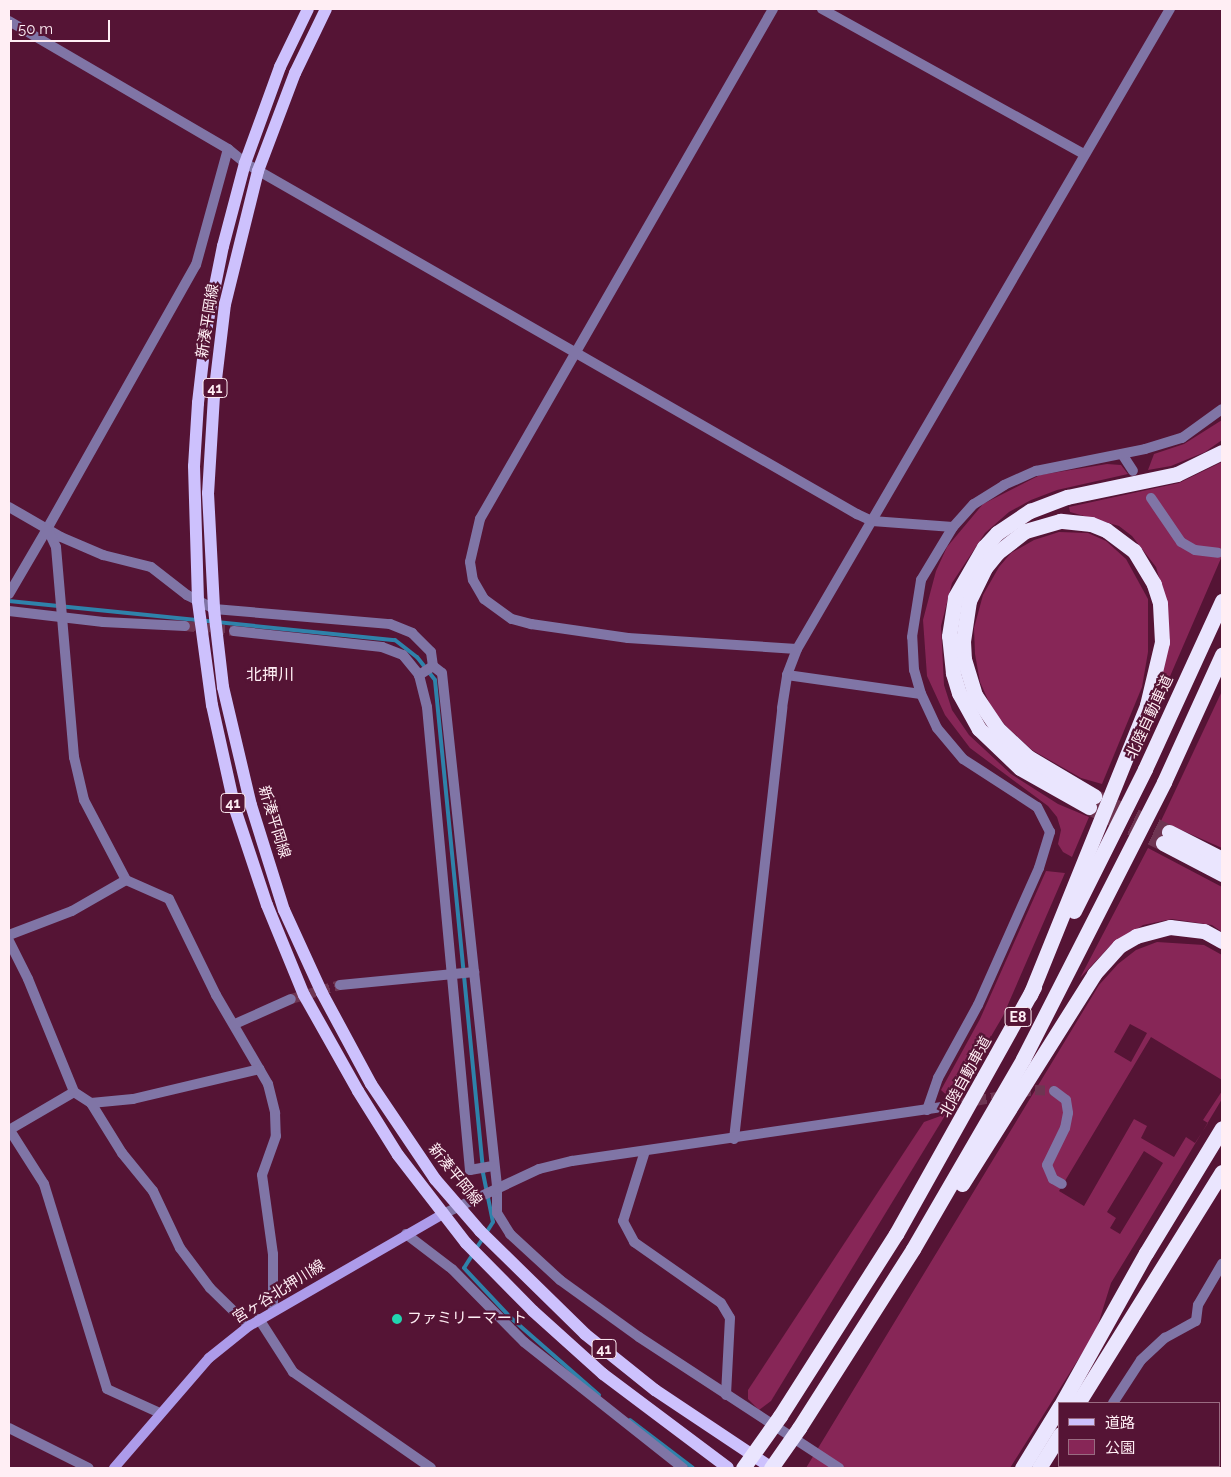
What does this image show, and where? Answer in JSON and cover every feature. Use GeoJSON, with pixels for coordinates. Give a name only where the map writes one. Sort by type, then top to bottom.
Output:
{"type":"FeatureCollection","features":[{"type":"Feature","properties":{"kind":"highway"},"geometry":{"type":"LineString","coordinates":[[1030,995],[1147,705],[1162,642],[1160,603],[1154,584],[1134,552],[1106,530],[1083,522],[1060,521],[1025,531],[997,553],[985,568],[969,601],[965,620],[964,659],[975,695],[997,728],[1028,757],[1091,801],[1013,762],[974,720],[959,693],[951,664],[949,636],[955,597],[984,547],[1030,510],[1067,497],[1177,474],[1222,452]]}},
{"type":"Feature","properties":{"kind":"highway","name":"北陸自動車道"},"geometry":{"type":"LineString","coordinates":[[743,1468],[780,1416],[896,1234],[1030,995],[1145,769],[1222,600]]}},
{"type":"Feature","properties":{"kind":"highway","name":"E8"},"geometry":{"type":"LineString","coordinates":[[772,1468],[855,1343],[1023,1059],[1159,790],[1222,655]]}},
{"type":"Feature","properties":{"kind":"highway"},"geometry":{"type":"LineString","coordinates":[[1222,859],[1166,838],[1222,874]]}},
{"type":"Feature","properties":{"kind":"highway"},"geometry":{"type":"LineString","coordinates":[[855,1343],[880,1311],[1106,959],[1136,936],[1153,930],[1187,928],[1222,941]]}},
{"type":"Feature","properties":{"kind":"highway"},"geometry":{"type":"LineString","coordinates":[[1063,1402],[1146,1253],[1222,1128]]}},
{"type":"Feature","properties":{"kind":"highway"},"geometry":{"type":"LineString","coordinates":[[1079,1402],[1222,1172]]}},
{"type":"Feature","properties":{"kind":"highway"},"geometry":{"type":"LineString","coordinates":[[1022,1468],[1058,1410]]}},
{"type":"Feature","properties":{"kind":"highway"},"geometry":{"type":"LineString","coordinates":[[1039,1468],[1058,1437]]}},
{"type":"Feature","properties":{"kind":"main road","name":"新湊平岡線"},"geometry":{"type":"LineString","coordinates":[[308,9],[280,67],[245,164],[223,246],[207,325],[198,403],[194,466],[198,602],[212,705],[235,809],[268,905],[304,995],[358,1091],[398,1155],[442,1214],[466,1243],[533,1311],[603,1374],[728,1468]]}},
{"type":"Feature","properties":{"kind":"main road","name":"新湊平岡線"},"geometry":{"type":"LineString","coordinates":[[326,9],[295,73],[258,171],[226,304],[214,396],[208,493],[214,609],[233,736],[250,805],[284,910],[322,993],[371,1084],[414,1150],[456,1205],[585,1334],[655,1390],[772,1468]]}},
{"type":"Feature","properties":{"kind":"main road","name":"宮ヶ谷北押川線"},"geometry":{"type":"LineString","coordinates":[[114,1468],[209,1358],[249,1326],[273,1310],[442,1214]]}},
{"type":"Feature","properties":{"kind":"street"},"geometry":{"type":"LineString","coordinates":[[773,9],[480,519],[470,562],[473,580],[484,599],[512,619],[531,624],[628,638],[797,649]]}},
{"type":"Feature","properties":{"kind":"street"},"geometry":{"type":"LineString","coordinates":[[822,9],[1084,154]]}},
{"type":"Feature","properties":{"kind":"street"},"geometry":{"type":"LineString","coordinates":[[734,1139],[787,675],[797,649],[1170,9]]}},
{"type":"Feature","properties":{"kind":"street"},"geometry":{"type":"LineString","coordinates":[[9,21],[228,148],[245,164],[872,521],[952,527]]}},
{"type":"Feature","properties":{"kind":"street"},"geometry":{"type":"LineString","coordinates":[[9,592],[47,529],[196,266],[228,148]]}},
{"type":"Feature","properties":{"kind":"street"},"geometry":{"type":"LineString","coordinates":[[927,1110],[938,1078],[978,1006],[1039,868],[1050,832],[1037,807],[963,759],[937,728],[921,694],[914,670],[914,609],[921,580],[952,527],[974,504],[1004,485],[1036,471],[1122,454],[1182,438],[1222,410]]}},
{"type":"Feature","properties":{"kind":"street"},"geometry":{"type":"LineString","coordinates":[[1122,454],[1133,471]]}},
{"type":"Feature","properties":{"kind":"street"},"geometry":{"type":"LineString","coordinates":[[1151,498],[1181,542],[1196,550],[1218,552]]}},
{"type":"Feature","properties":{"kind":"street"},"geometry":{"type":"LineString","coordinates":[[9,507],[47,529],[103,555],[151,567],[198,602],[214,609],[390,624],[412,634],[431,652],[434,666],[442,673],[474,972],[492,1166],[497,1186],[496,1213],[510,1234],[538,1260],[639,1337],[839,1468]]}},
{"type":"Feature","properties":{"kind":"street"},"geometry":{"type":"LineString","coordinates":[[47,529],[56,547],[74,757],[84,800],[126,880],[169,899],[216,995],[235,1024],[268,1084],[275,1113],[276,1136],[262,1175],[273,1254],[273,1310]]}},
{"type":"Feature","properties":{"kind":"street"},"geometry":{"type":"LineString","coordinates":[[9,611],[103,622],[185,626]]}},
{"type":"Feature","properties":{"kind":"street"},"geometry":{"type":"LineString","coordinates":[[234,631],[382,647],[402,656],[419,675],[427,707],[450,975],[470,1170],[492,1166]]}},
{"type":"Feature","properties":{"kind":"street"},"geometry":{"type":"LineString","coordinates":[[419,675],[434,666]]}},
{"type":"Feature","properties":{"kind":"street"},"geometry":{"type":"LineString","coordinates":[[787,675],[921,694]]}},
{"type":"Feature","properties":{"kind":"street"},"geometry":{"type":"LineString","coordinates":[[9,935],[72,911],[126,880]]}},
{"type":"Feature","properties":{"kind":"street"},"geometry":{"type":"LineString","coordinates":[[9,941],[28,979],[74,1092],[91,1103],[122,1153],[153,1191],[180,1248],[210,1288],[249,1326]]}},
{"type":"Feature","properties":{"kind":"street"},"geometry":{"type":"LineString","coordinates":[[340,985],[474,972]]}},
{"type":"Feature","properties":{"kind":"street"},"geometry":{"type":"LineString","coordinates":[[235,1024],[291,999]]}},
{"type":"Feature","properties":{"kind":"street"},"geometry":{"type":"LineString","coordinates":[[91,1103],[132,1099],[260,1069]]}},
{"type":"Feature","properties":{"kind":"street"},"geometry":{"type":"LineString","coordinates":[[1054,1091],[1066,1100],[1068,1113],[1066,1128],[1047,1165],[1053,1179],[1062,1184]]}},
{"type":"Feature","properties":{"kind":"street"},"geometry":{"type":"LineString","coordinates":[[74,1092],[9,1129],[44,1184],[107,1389],[160,1413]]}},
{"type":"Feature","properties":{"kind":"street"},"geometry":{"type":"LineString","coordinates":[[442,1214],[456,1205],[497,1186],[539,1169],[572,1161],[734,1139],[947,1106]]}},
{"type":"Feature","properties":{"kind":"street"},"geometry":{"type":"LineString","coordinates":[[645,1151],[623,1221],[634,1242],[721,1303],[730,1318],[726,1395]]}},
{"type":"Feature","properties":{"kind":"street"},"geometry":{"type":"LineString","coordinates":[[406,1234],[452,1269],[524,1342],[683,1468]]}},
{"type":"Feature","properties":{"kind":"street"},"geometry":{"type":"LineString","coordinates":[[1114,1402],[1141,1360],[1166,1338],[1196,1321],[1198,1306],[1222,1264]]}},
{"type":"Feature","properties":{"kind":"street"},"geometry":{"type":"LineString","coordinates":[[259,1319],[293,1372],[431,1468]]}},
{"type":"Feature","properties":{"kind":"street"},"geometry":{"type":"LineString","coordinates":[[9,1428],[89,1468]]}},
{"type":"Feature","properties":{"kind":"green space"},"geometry":{"type":"Polygon","coordinates":[[[1222,420],[1222,440],[1205,452],[1171,466],[1148,470],[1154,454],[1184,444],[1222,420]]]}},
{"type":"Feature","properties":{"kind":"green space"},"geometry":{"type":"Polygon","coordinates":[[[1222,462],[1222,556],[1152,718],[1168,638],[1167,605],[1156,567],[1132,536],[1119,526],[1070,512],[1069,507],[1179,483],[1222,462]]]}},
{"type":"Feature","properties":{"kind":"green space"},"geometry":{"type":"Polygon","coordinates":[[[1107,464],[1121,465],[1128,474],[1057,490],[1031,500],[1009,512],[985,533],[952,583],[941,626],[944,685],[952,710],[969,735],[1011,774],[1058,804],[1089,817],[1072,857],[1063,852],[1058,844],[1061,830],[1057,817],[1048,806],[970,748],[945,715],[927,676],[923,620],[936,571],[947,547],[983,504],[1040,475],[1107,464]]]}},
{"type":"Feature","properties":{"kind":"green space"},"geometry":{"type":"Polygon","coordinates":[[[1059,532],[1088,533],[1106,541],[1126,559],[1148,599],[1148,652],[1142,687],[1102,784],[1081,778],[1032,750],[1006,726],[992,709],[980,682],[975,654],[974,628],[983,595],[999,567],[1011,553],[1034,540],[1059,532]]]}},
{"type":"Feature","properties":{"kind":"green space"},"geometry":{"type":"Polygon","coordinates":[[[1222,691],[1222,848],[1161,821],[1222,691]]]}},
{"type":"Feature","properties":{"kind":"green space"},"geometry":{"type":"Polygon","coordinates":[[[1148,848],[1222,887],[1222,932],[1212,925],[1172,919],[1143,925],[1109,947],[1080,978],[1148,848]]]}},
{"type":"Feature","properties":{"kind":"green space"},"geometry":{"type":"Polygon","coordinates":[[[1046,871],[1065,873],[1003,1016],[953,1101],[941,1090],[980,1019],[1046,871]]]}},
{"type":"Feature","properties":{"kind":"green space"},"geometry":{"type":"Polygon","coordinates":[[[1157,942],[1204,945],[1222,955],[1222,1080],[1151,1037],[1059,1191],[1084,1206],[1134,1119],[1147,1126],[1141,1138],[1174,1157],[1186,1137],[1195,1143],[1202,1132],[1111,1283],[1096,1331],[1010,1468],[806,1468],[1099,985],[1118,964],[1136,950],[1157,942]],[[1130,1024],[1114,1052],[1131,1062],[1147,1033],[1130,1024]],[[1144,1151],[1107,1212],[1116,1218],[1110,1228],[1120,1234],[1163,1163],[1144,1151]]]}},
{"type":"Feature","properties":{"kind":"green space"},"geometry":{"type":"Polygon","coordinates":[[[1222,1091],[1222,1099],[1208,1123],[1203,1120],[1222,1091]]]}},
{"type":"Feature","properties":{"kind":"green space"},"geometry":{"type":"Polygon","coordinates":[[[946,1114],[771,1401],[759,1410],[748,1399],[748,1390],[924,1122],[946,1114]]]}},
{"type":"Feature","properties":{"kind":"waterway"},"geometry":{"type":"LineString","coordinates":[[9,601],[395,640],[417,657],[435,680],[483,1173],[493,1222],[464,1268],[511,1318],[599,1395]]}},
{"type":"Feature","properties":{"kind":"waterway"},"geometry":{"type":"LineString","coordinates":[[630,1420],[693,1468]]}},
{"type":"Feature","properties":{"kind":"tunnel"},"geometry":{"type":"LineString","coordinates":[[185,626],[234,631]]}},
{"type":"Feature","properties":{"kind":"tunnel"},"geometry":{"type":"LineString","coordinates":[[1094,796],[1169,832]]}},
{"type":"Feature","properties":{"kind":"tunnel"},"geometry":{"type":"LineString","coordinates":[[1089,807],[1163,843]]}},
{"type":"Feature","properties":{"kind":"tunnel"},"geometry":{"type":"LineString","coordinates":[[291,999],[340,985]]}},
{"type":"Feature","properties":{"kind":"tunnel"},"geometry":{"type":"LineString","coordinates":[[947,1106],[1035,1090],[1054,1091]]}},
{"type":"Feature","properties":{"kind":"place","name":"ファミリーマート"},"geometry":{"type":"Point","coordinates":[397,1319]}},
{"type":"Feature","properties":{"kind":"district","name":"北押川"},"geometry":{"type":"Point","coordinates":[270,675]}}]}
